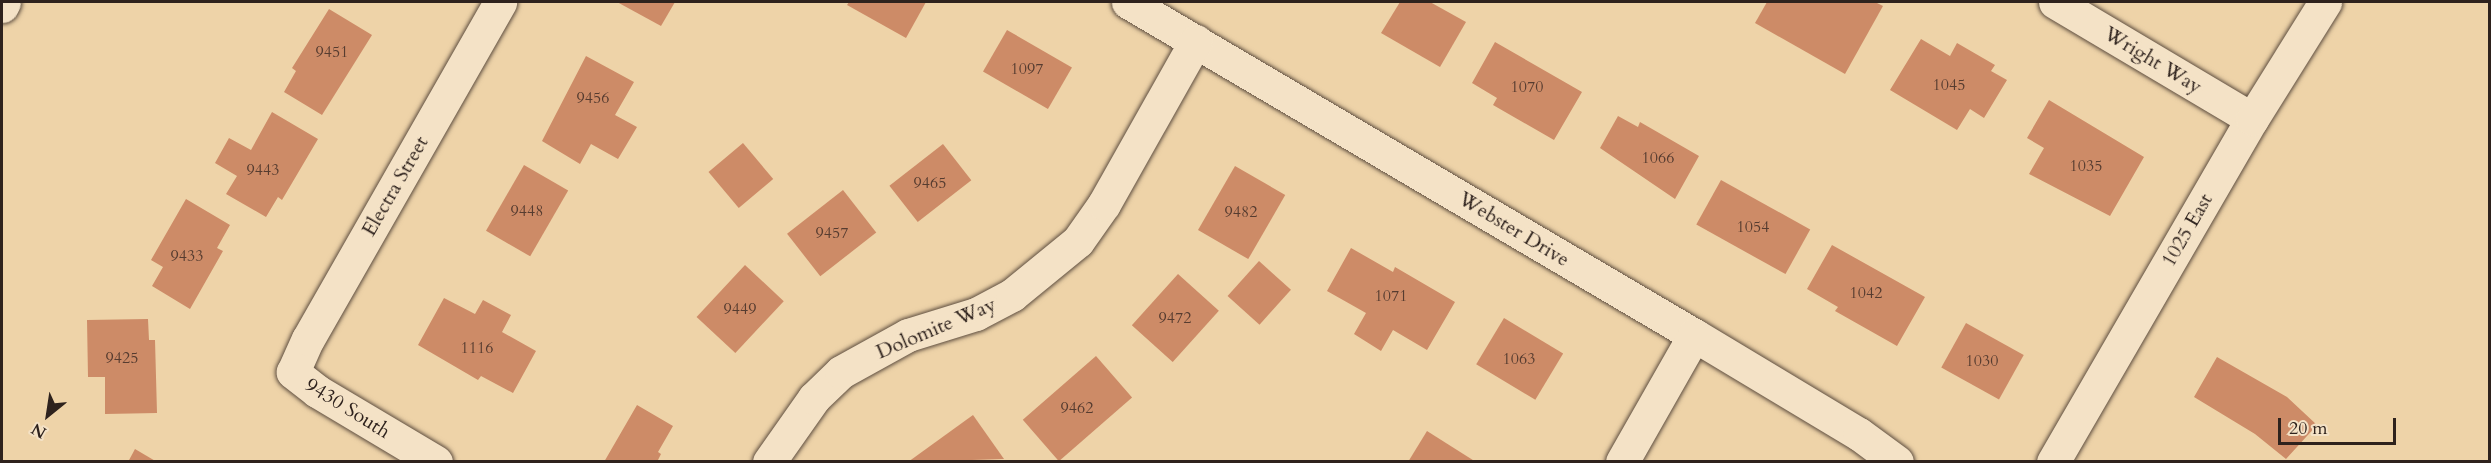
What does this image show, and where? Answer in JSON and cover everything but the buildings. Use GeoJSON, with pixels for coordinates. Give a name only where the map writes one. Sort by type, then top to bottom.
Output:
{"type":"FeatureCollection","features":[{"type":"Feature","properties":{"kind":"street"},"geometry":{"type":"LineString","coordinates":[[2,6],[4,2]]}},
{"type":"Feature","properties":{"kind":"street","name":"Electra Street"},"geometry":{"type":"LineString","coordinates":[[293,372],[308,339],[500,2]]}},
{"type":"Feature","properties":{"kind":"street","name":"Webster Drive"},"geometry":{"type":"LineString","coordinates":[[1128,2],[1694,335],[1859,434],[1897,462]]}},
{"type":"Feature","properties":{"kind":"street","name":"Wright Way"},"geometry":{"type":"LineString","coordinates":[[2055,2],[2252,119]]}},
{"type":"Feature","properties":{"kind":"street","name":"1025 East"},"geometry":{"type":"LineString","coordinates":[[2053,462],[2252,119],[2325,2]]}},
{"type":"Feature","properties":{"kind":"street","name":"Dolomite Way"},"geometry":{"type":"LineString","coordinates":[[769,462],[814,398],[842,372],[908,335],[976,314],[1012,295],[1078,241],[1104,204],[1196,41]]}},
{"type":"Feature","properties":{"kind":"street"},"geometry":{"type":"LineString","coordinates":[[1622,462],[1694,335]]}},
{"type":"Feature","properties":{"kind":"street","name":"9430 South"},"geometry":{"type":"LineString","coordinates":[[293,372],[317,391],[436,462]]}}]}
